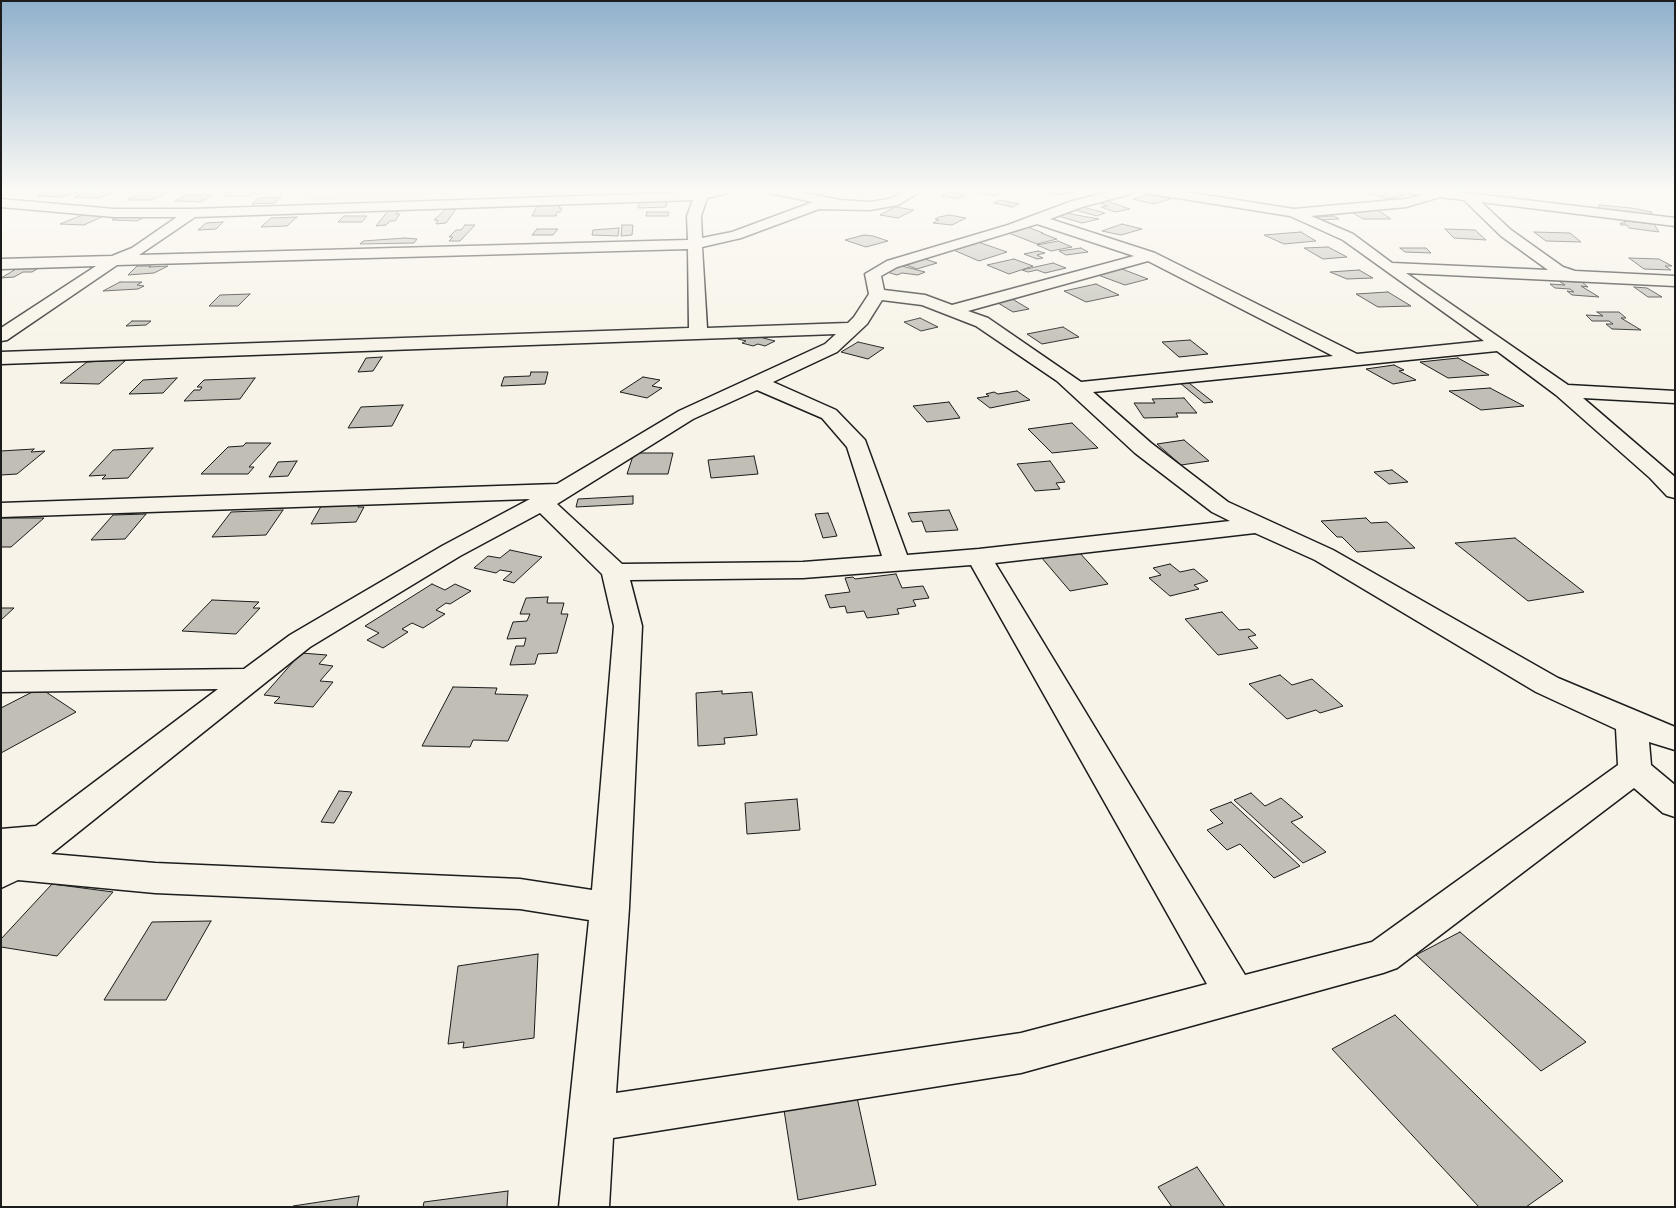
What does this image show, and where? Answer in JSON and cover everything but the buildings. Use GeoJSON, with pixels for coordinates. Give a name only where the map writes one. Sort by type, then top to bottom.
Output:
{"type":"FeatureCollection","features":[{"type":"Feature","properties":{"kind":"street"},"geometry":{"type":"LineString","coordinates":[[1,336],[112,262],[144,246]]}},
{"type":"Feature","properties":{"kind":"street"},"geometry":{"type":"LineString","coordinates":[[1,264],[617,246]]}},
{"type":"Feature","properties":{"kind":"street"},"geometry":{"type":"LineString","coordinates":[[694,246],[698,334]]}},
{"type":"Feature","properties":{"kind":"street"},"geometry":{"type":"LineString","coordinates":[[5,860],[45,839],[300,642],[451,551],[553,497],[686,415],[831,348],[861,320],[877,294],[874,274],[892,264],[949,246]]}},
{"type":"Feature","properties":{"kind":"street"},"geometry":{"type":"LineString","coordinates":[[1121,246],[1150,256],[1241,300],[1353,359]]}},
{"type":"Feature","properties":{"kind":"street"},"geometry":{"type":"LineString","coordinates":[[1360,246],[1563,391],[1658,473],[1675,491]]}},
{"type":"Feature","properties":{"kind":"street"},"geometry":{"type":"LineString","coordinates":[[1525,246],[1558,270],[1577,277]]}},
{"type":"Feature","properties":{"kind":"street"},"geometry":{"type":"LineString","coordinates":[[952,310],[1150,256]]}},
{"type":"Feature","properties":{"kind":"street"},"geometry":{"type":"LineString","coordinates":[[1388,268],[1675,281]]}},
{"type":"Feature","properties":{"kind":"street"},"geometry":{"type":"LineString","coordinates":[[877,294],[925,300],[982,322],[1064,377],[1143,448],[1220,507],[1324,555],[1547,685],[1632,723],[1675,739]]}},
{"type":"Feature","properties":{"kind":"street"},"geometry":{"type":"LineString","coordinates":[[1,358],[852,328]]}},
{"type":"Feature","properties":{"kind":"street"},"geometry":{"type":"LineString","coordinates":[[1076,388],[1501,345]]}},
{"type":"Feature","properties":{"kind":"street"},"geometry":{"type":"LineString","coordinates":[[758,383],[829,414],[857,445],[897,564]]}},
{"type":"Feature","properties":{"kind":"street"},"geometry":{"type":"LineString","coordinates":[[1563,391],[1675,397]]}},
{"type":"Feature","properties":{"kind":"street"},"geometry":{"type":"LineString","coordinates":[[1,510],[553,497]]}},
{"type":"Feature","properties":{"kind":"street"},"geometry":{"type":"LineString","coordinates":[[553,497],[615,572],[628,626],[610,908],[584,1207]]}},
{"type":"Feature","properties":{"kind":"street"},"geometry":{"type":"LineString","coordinates":[[615,572],[803,570],[979,558],[1257,525]]}},
{"type":"Feature","properties":{"kind":"street"},"geometry":{"type":"LineString","coordinates":[[979,558],[1234,995]]}},
{"type":"Feature","properties":{"kind":"street"},"geometry":{"type":"LineString","coordinates":[[1,682],[251,678]]}},
{"type":"Feature","properties":{"kind":"street"},"geometry":{"type":"LineString","coordinates":[[1632,723],[1635,770],[1675,804]]}},
{"type":"Feature","properties":{"kind":"street"},"geometry":{"type":"LineString","coordinates":[[593,1119],[1021,1053],[1383,956],[1635,770]]}},
{"type":"Feature","properties":{"kind":"street"},"geometry":{"type":"LineString","coordinates":[[5,860],[155,878],[520,894],[610,908]]}}]}
